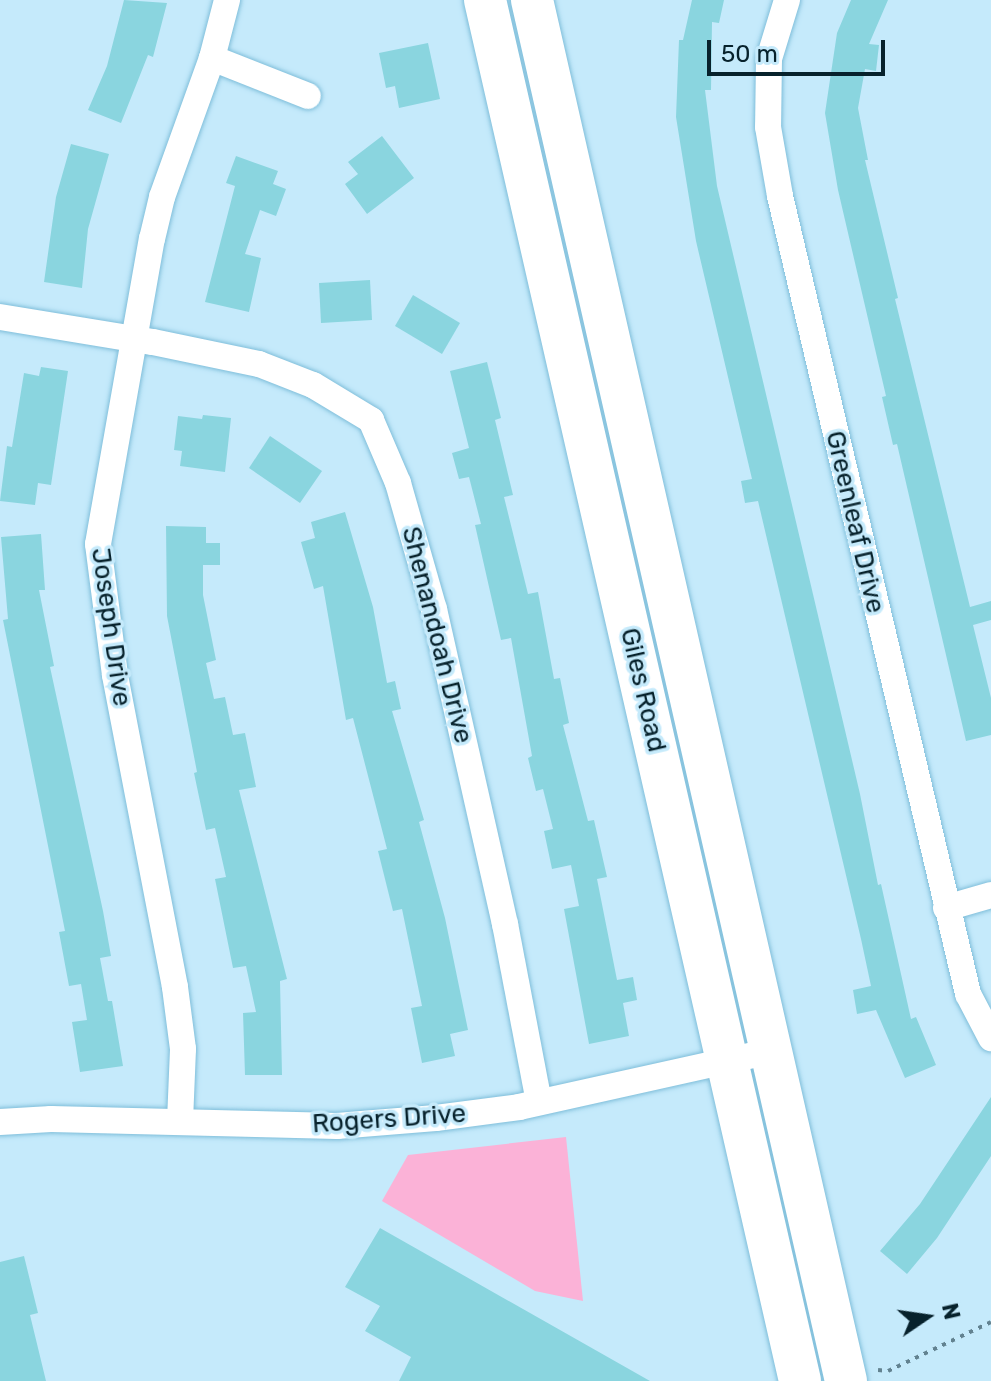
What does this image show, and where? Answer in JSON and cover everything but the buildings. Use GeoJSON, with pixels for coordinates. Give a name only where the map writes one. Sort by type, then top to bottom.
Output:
{"type":"FeatureCollection","features":[{"type":"Feature","properties":{"kind":"main road","name":"Giles Road"},"geometry":{"type":"LineString","coordinates":[[485,0],[800,1381]]}},
{"type":"Feature","properties":{"kind":"main road","name":"Giles Road"},"geometry":{"type":"LineString","coordinates":[[532,0],[771,1051],[861,1370]]}},
{"type":"Feature","properties":{"kind":"street","name":"Joseph Drive"},"geometry":{"type":"LineString","coordinates":[[180,1121],[183,1049],[175,987],[115,675],[98,544],[133,339],[162,197],[212,58],[227,0]]}},
{"type":"Feature","properties":{"kind":"street","name":"Greenleaf Drive"},"geometry":{"type":"LineString","coordinates":[[787,0],[769,59],[768,127],[780,196],[946,908],[968,994],[991,1038]]}},
{"type":"Feature","properties":{"kind":"street"},"geometry":{"type":"LineString","coordinates":[[212,58],[308,96]]}},
{"type":"Feature","properties":{"kind":"street","name":"Shenandoah Drive"},"geometry":{"type":"LineString","coordinates":[[0,317],[259,364],[313,385],[371,420],[398,483],[434,609],[505,924],[539,1102]]}},
{"type":"Feature","properties":{"kind":"street"},"geometry":{"type":"LineString","coordinates":[[946,908],[991,895]]}},
{"type":"Feature","properties":{"kind":"street","name":"Rogers Drive"},"geometry":{"type":"LineString","coordinates":[[0,1122],[180,1121],[337,1126],[436,1118],[539,1102],[771,1051]]}},
{"type":"Feature","properties":{"kind":"path"},"geometry":{"type":"LineString","coordinates":[[861,1370],[888,1371],[991,1322]]}},
{"type":"Feature","properties":{"kind":"shaded area"},"geometry":{"type":"Polygon","coordinates":[[[566,1137],[583,1301],[535,1291],[382,1201],[408,1155],[566,1137]]]}}]}
